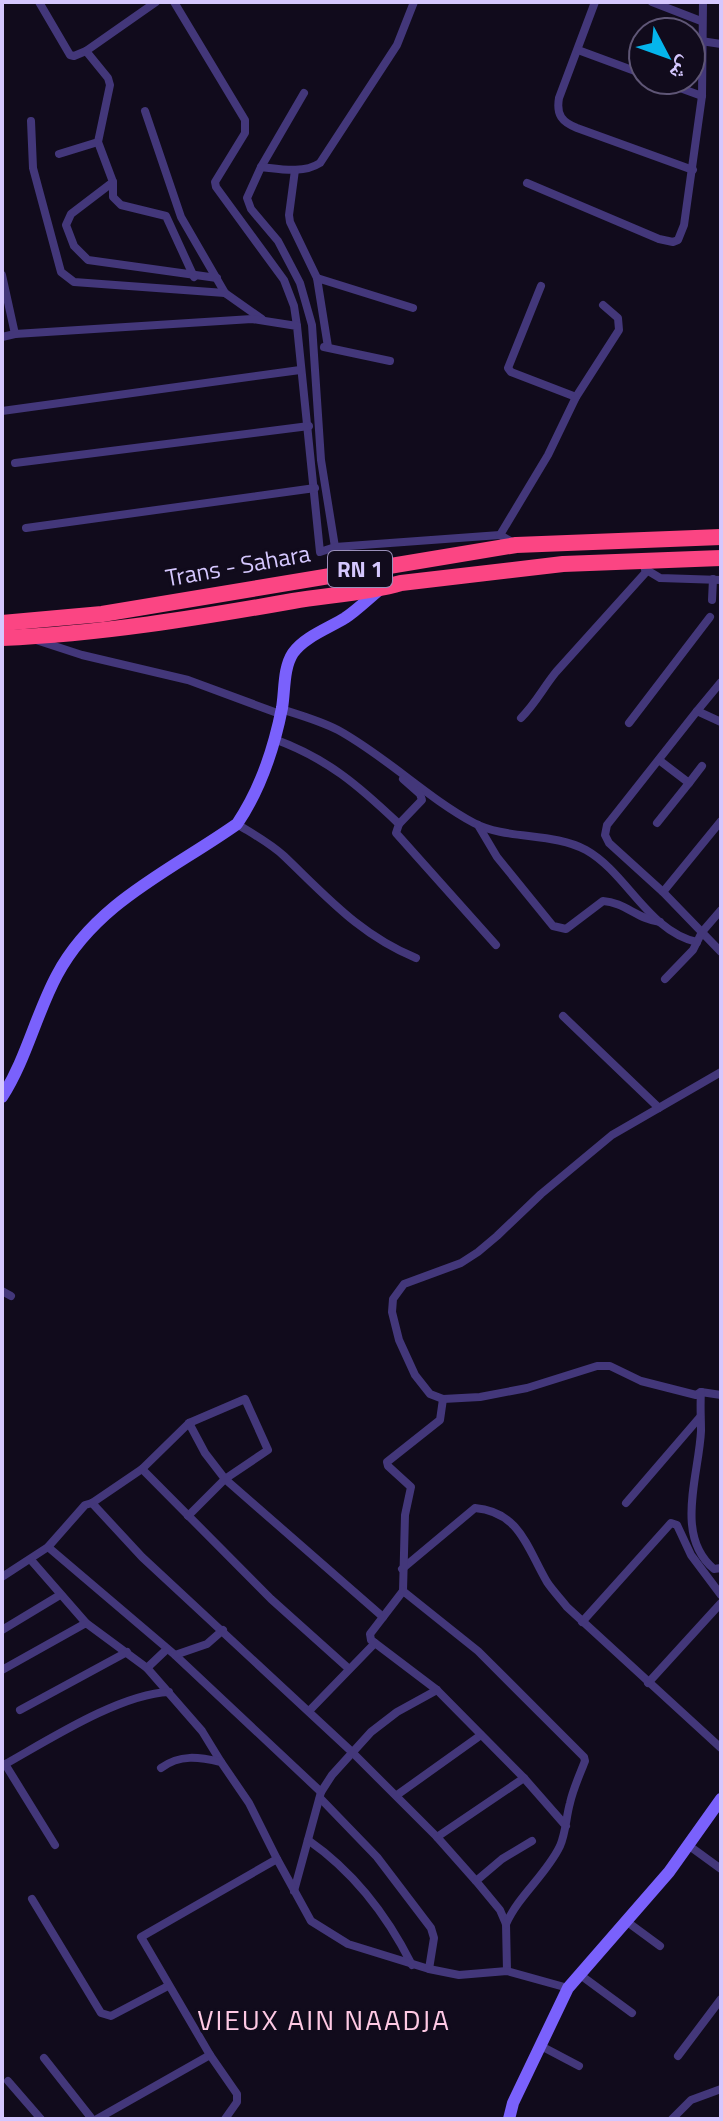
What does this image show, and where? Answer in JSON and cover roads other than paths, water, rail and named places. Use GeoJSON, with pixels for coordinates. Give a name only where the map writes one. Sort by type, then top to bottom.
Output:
{"type":"FeatureCollection","features":[{"type":"Feature","properties":{"kind":"highway","name":"Trans - Sahara"},"geometry":{"type":"LineString","coordinates":[[2,623],[102,614],[290,580],[516,545],[555,541],[721,537]]}},
{"type":"Feature","properties":{"kind":"highway","name":"Trans - Sahara"},"geometry":{"type":"LineString","coordinates":[[2,638],[180,621],[401,583],[548,566],[640,566],[721,558]]}},
{"type":"Feature","properties":{"kind":"street"},"geometry":{"type":"LineString","coordinates":[[39,2],[70,55],[74,56],[86,51],[156,2]]}},
{"type":"Feature","properties":{"kind":"street"},"geometry":{"type":"LineString","coordinates":[[174,2],[245,120],[245,133],[215,182],[284,280],[294,306],[320,552],[335,547],[500,535],[516,545]]}},
{"type":"Feature","properties":{"kind":"street"},"geometry":{"type":"LineString","coordinates":[[261,167],[295,170],[320,163],[397,45],[414,2]]}},
{"type":"Feature","properties":{"kind":"street"},"geometry":{"type":"LineString","coordinates":[[595,2],[557,110],[564,121],[693,170]]}},
{"type":"Feature","properties":{"kind":"street"},"geometry":{"type":"LineString","coordinates":[[652,2],[688,16]]}},
{"type":"Feature","properties":{"kind":"street"},"geometry":{"type":"LineString","coordinates":[[578,50],[627,68]]}},
{"type":"Feature","properties":{"kind":"street"},"geometry":{"type":"LineString","coordinates":[[86,51],[108,78],[110,85],[98,142],[113,182],[113,197],[121,205],[166,216],[194,277]]}},
{"type":"Feature","properties":{"kind":"street"},"geometry":{"type":"LineString","coordinates":[[304,93],[261,167],[247,198],[251,209],[278,241],[300,283],[315,345],[321,460],[335,547]]}},
{"type":"Feature","properties":{"kind":"street"},"geometry":{"type":"LineString","coordinates":[[527,183],[659,239],[673,242],[681,236],[684,225],[702,96]]}},
{"type":"Feature","properties":{"kind":"street"},"geometry":{"type":"LineString","coordinates":[[145,111],[181,217],[225,293],[262,319]]}},
{"type":"Feature","properties":{"kind":"street"},"geometry":{"type":"LineString","coordinates":[[31,121],[33,168],[61,272],[74,282],[225,293]]}},
{"type":"Feature","properties":{"kind":"street"},"geometry":{"type":"LineString","coordinates":[[59,154],[98,142]]}},
{"type":"Feature","properties":{"kind":"street"},"geometry":{"type":"LineString","coordinates":[[295,170],[290,222],[317,278],[328,347]]}},
{"type":"Feature","properties":{"kind":"street"},"geometry":{"type":"LineString","coordinates":[[113,182],[71,214],[66,225],[74,246],[88,260],[217,278]]}},
{"type":"Feature","properties":{"kind":"street"},"geometry":{"type":"LineString","coordinates":[[2,275],[15,334]]}},
{"type":"Feature","properties":{"kind":"street"},"geometry":{"type":"LineString","coordinates":[[317,278],[413,308]]}},
{"type":"Feature","properties":{"kind":"street"},"geometry":{"type":"LineString","coordinates":[[541,286],[508,368],[576,397]]}},
{"type":"Feature","properties":{"kind":"street"},"geometry":{"type":"LineString","coordinates":[[500,535],[548,455],[576,397],[619,330],[618,318],[603,305]]}},
{"type":"Feature","properties":{"kind":"street"},"geometry":{"type":"LineString","coordinates":[[2,337],[262,319],[297,326]]}},
{"type":"Feature","properties":{"kind":"street"},"geometry":{"type":"LineString","coordinates":[[315,345],[390,361]]}},
{"type":"Feature","properties":{"kind":"street"},"geometry":{"type":"LineString","coordinates":[[2,411],[300,370]]}},
{"type":"Feature","properties":{"kind":"street"},"geometry":{"type":"LineString","coordinates":[[15,463],[309,426]]}},
{"type":"Feature","properties":{"kind":"street"},"geometry":{"type":"LineString","coordinates":[[26,528],[315,488]]}},
{"type":"Feature","properties":{"kind":"street"},"geometry":{"type":"LineString","coordinates":[[521,718],[640,566],[660,578],[717,579],[712,600]]}},
{"type":"Feature","properties":{"kind":"street"},"geometry":{"type":"LineString","coordinates":[[2,1097],[57,975],[93,924],[113,905],[194,855],[237,824],[250,805],[274,739],[288,665],[294,652],[347,616],[379,589]]}},
{"type":"Feature","properties":{"kind":"street"},"geometry":{"type":"LineString","coordinates":[[629,723],[710,617]]}},
{"type":"Feature","properties":{"kind":"street"},"geometry":{"type":"LineString","coordinates":[[24,636],[82,655],[188,680],[335,729],[478,825],[576,845],[588,851],[661,922],[675,933],[697,942]]}},
{"type":"Feature","properties":{"kind":"street"},"geometry":{"type":"LineString","coordinates":[[721,682],[607,825],[605,835],[609,843],[663,892],[721,952]]}},
{"type":"Feature","properties":{"kind":"street"},"geometry":{"type":"LineString","coordinates":[[697,711],[721,722]]}},
{"type":"Feature","properties":{"kind":"street"},"geometry":{"type":"LineString","coordinates":[[274,739],[306,751],[343,773],[399,824]]}},
{"type":"Feature","properties":{"kind":"street"},"geometry":{"type":"LineString","coordinates":[[369,749],[422,797],[421,802],[399,824],[396,833],[496,945]]}},
{"type":"Feature","properties":{"kind":"street"},"geometry":{"type":"LineString","coordinates":[[659,760],[689,783]]}},
{"type":"Feature","properties":{"kind":"street"},"geometry":{"type":"LineString","coordinates":[[657,823],[702,766]]}},
{"type":"Feature","properties":{"kind":"street"},"geometry":{"type":"LineString","coordinates":[[663,892],[721,821]]}},
{"type":"Feature","properties":{"kind":"street"},"geometry":{"type":"LineString","coordinates":[[237,824],[282,854],[311,885],[367,933],[389,947],[416,958]]}},
{"type":"Feature","properties":{"kind":"street"},"geometry":{"type":"LineString","coordinates":[[478,825],[497,857],[553,926],[566,929],[603,901],[619,905],[648,921],[661,922]]}},
{"type":"Feature","properties":{"kind":"street"},"geometry":{"type":"LineString","coordinates":[[665,979],[693,950],[702,932],[721,910]]}},
{"type":"Feature","properties":{"kind":"street"},"geometry":{"type":"LineString","coordinates":[[563,1016],[659,1108]]}},
{"type":"Feature","properties":{"kind":"street"},"geometry":{"type":"LineString","coordinates":[[721,1072],[612,1135],[478,1252],[461,1263],[397,1289],[392,1312],[399,1340],[423,1387],[430,1394],[443,1399],[480,1397],[527,1388],[597,1366],[610,1366],[641,1381],[696,1395],[701,1392],[721,1395]]}},
{"type":"Feature","properties":{"kind":"street"},"geometry":{"type":"LineString","coordinates":[[2,1291],[11,1296]]}},
{"type":"Feature","properties":{"kind":"street"},"geometry":{"type":"LineString","coordinates":[[701,1392],[691,1526],[699,1554],[714,1569],[721,1568]]}},
{"type":"Feature","properties":{"kind":"street"},"geometry":{"type":"LineString","coordinates":[[2,1577],[48,1547],[85,1505],[142,1469],[189,1423],[242,1399],[268,1450],[225,1479],[188,1516]]}},
{"type":"Feature","properties":{"kind":"street"},"geometry":{"type":"LineString","coordinates":[[443,1399],[440,1420],[387,1462],[411,1487],[405,1515],[403,1591],[370,1634],[371,1640],[437,1690],[524,1778],[566,1826]]}},
{"type":"Feature","properties":{"kind":"street"},"geometry":{"type":"LineString","coordinates":[[626,1503],[700,1417]]}},
{"type":"Feature","properties":{"kind":"street"},"geometry":{"type":"LineString","coordinates":[[189,1423],[205,1453],[225,1479],[383,1617]]}},
{"type":"Feature","properties":{"kind":"street"},"geometry":{"type":"LineString","coordinates":[[142,1469],[271,1599],[348,1668]]}},
{"type":"Feature","properties":{"kind":"street"},"geometry":{"type":"LineString","coordinates":[[92,1503],[142,1557],[310,1710],[437,1837],[500,1910],[506,1924],[507,1971]]}},
{"type":"Feature","properties":{"kind":"street"},"geometry":{"type":"LineString","coordinates":[[402,1569],[475,1508],[489,1509],[510,1520],[524,1538],[549,1585],[582,1622],[721,1748]]}},
{"type":"Feature","properties":{"kind":"street"},"geometry":{"type":"LineString","coordinates":[[582,1622],[671,1523],[677,1525],[691,1555],[721,1595]]}},
{"type":"Feature","properties":{"kind":"street"},"geometry":{"type":"LineString","coordinates":[[48,1547],[171,1652],[320,1795],[384,1864],[431,1928],[434,1938],[429,1969]]}},
{"type":"Feature","properties":{"kind":"street"},"geometry":{"type":"LineString","coordinates":[[31,1560],[86,1623],[147,1668],[202,1731],[249,1803],[293,1892],[311,1921],[348,1944],[412,1965],[459,1975],[507,1971],[568,1988]]}},
{"type":"Feature","properties":{"kind":"street"},"geometry":{"type":"LineString","coordinates":[[403,1591],[478,1651],[584,1757],[561,1843],[549,1865],[506,1924]]}},
{"type":"Feature","properties":{"kind":"street"},"geometry":{"type":"LineString","coordinates":[[2,1630],[60,1595]]}},
{"type":"Feature","properties":{"kind":"street"},"geometry":{"type":"LineString","coordinates":[[648,1683],[721,1603]]}},
{"type":"Feature","properties":{"kind":"street"},"geometry":{"type":"LineString","coordinates":[[2,1670],[86,1623]]}},
{"type":"Feature","properties":{"kind":"street"},"geometry":{"type":"LineString","coordinates":[[147,1668],[171,1652],[207,1644],[223,1630]]}},
{"type":"Feature","properties":{"kind":"street"},"geometry":{"type":"LineString","coordinates":[[310,1710],[375,1643]]}},
{"type":"Feature","properties":{"kind":"street"},"geometry":{"type":"LineString","coordinates":[[20,1710],[127,1652]]}},
{"type":"Feature","properties":{"kind":"street"},"geometry":{"type":"LineString","coordinates":[[293,1892],[320,1795],[332,1775],[371,1732],[397,1712],[437,1690]]}},
{"type":"Feature","properties":{"kind":"street"},"geometry":{"type":"LineString","coordinates":[[55,1845],[4,1765],[110,1709],[136,1698],[169,1692]]}},
{"type":"Feature","properties":{"kind":"street"},"geometry":{"type":"LineString","coordinates":[[397,1795],[481,1735]]}},
{"type":"Feature","properties":{"kind":"street"},"geometry":{"type":"LineString","coordinates":[[161,1768],[180,1757],[221,1762]]}},
{"type":"Feature","properties":{"kind":"street"},"geometry":{"type":"LineString","coordinates":[[437,1837],[524,1778]]}},
{"type":"Feature","properties":{"kind":"street"},"geometry":{"type":"LineString","coordinates":[[509,2119],[513,2103],[568,1988],[669,1872],[721,1799]]}},
{"type":"Feature","properties":{"kind":"street"},"geometry":{"type":"LineString","coordinates":[[308,1840],[331,1856],[362,1887],[402,1944],[412,1965]]}},
{"type":"Feature","properties":{"kind":"street"},"geometry":{"type":"LineString","coordinates":[[476,1881],[502,1859],[532,1841]]}},
{"type":"Feature","properties":{"kind":"street"},"geometry":{"type":"LineString","coordinates":[[688,1845],[721,1869]]}},
{"type":"Feature","properties":{"kind":"street"},"geometry":{"type":"LineString","coordinates":[[225,2119],[237,2102],[237,2094],[210,2055],[141,1937],[277,1859]]}},
{"type":"Feature","properties":{"kind":"street"},"geometry":{"type":"LineString","coordinates":[[32,1899],[101,2013],[111,2016],[168,1986]]}},
{"type":"Feature","properties":{"kind":"street"},"geometry":{"type":"LineString","coordinates":[[626,1921],[660,1946]]}},
{"type":"Feature","properties":{"kind":"street"},"geometry":{"type":"LineString","coordinates":[[579,1974],[632,2013]]}},
{"type":"Feature","properties":{"kind":"street"},"geometry":{"type":"LineString","coordinates":[[678,2056],[721,1999]]}},
{"type":"Feature","properties":{"kind":"street"},"geometry":{"type":"LineString","coordinates":[[541,2046],[579,2066]]}},
{"type":"Feature","properties":{"kind":"street"},"geometry":{"type":"LineString","coordinates":[[44,2058],[94,2119],[210,2055]]}},
{"type":"Feature","properties":{"kind":"street"},"geometry":{"type":"LineString","coordinates":[[8,2081],[41,2119]]}},
{"type":"Feature","properties":{"kind":"street"},"geometry":{"type":"LineString","coordinates":[[673,2119],[691,2100],[721,2089]]}},
{"type":"Feature","properties":{"kind":"district","name":"VIEUX AIN NAADJA"},"geometry":{"type":"Point","coordinates":[324,2020]}}]}
